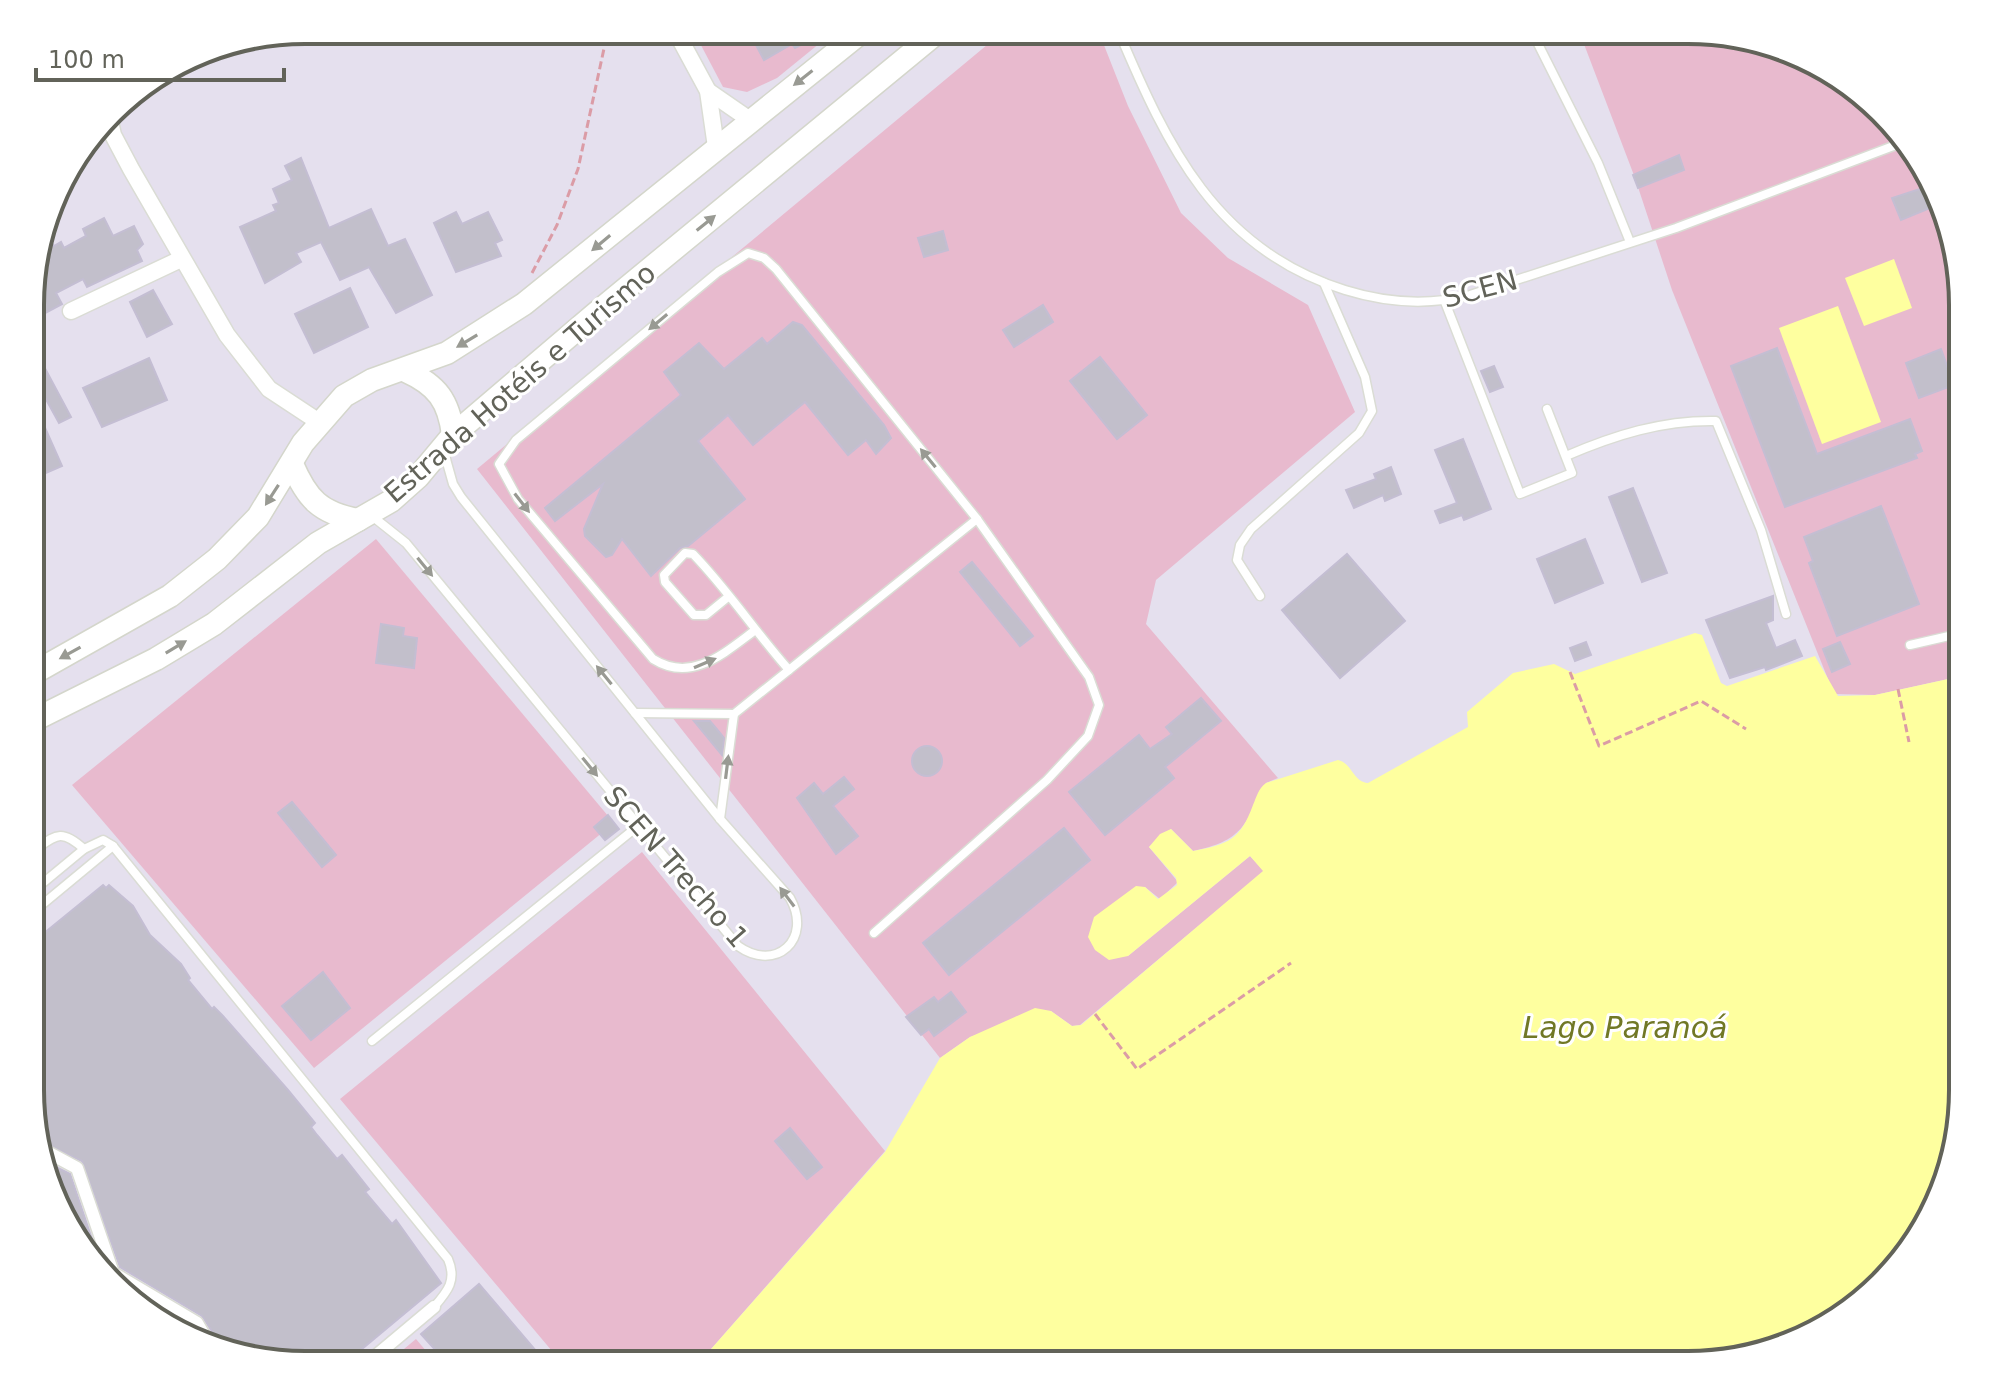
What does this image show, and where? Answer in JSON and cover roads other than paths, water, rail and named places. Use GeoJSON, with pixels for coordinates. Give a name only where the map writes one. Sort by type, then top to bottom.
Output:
{"type":"FeatureCollection","features":[{"type":"Feature","properties":{"kind":"main road","name":"Estrada Hotéis e Turismo"},"geometry":{"type":"LineString","coordinates":[[44,659],[170,596],[217,559],[258,517],[319,422],[358,386],[406,371],[473,338],[524,304],[846,44]]}},
{"type":"Feature","properties":{"kind":"main road","name":"Estrada Hotéis e Turismo"},"geometry":{"type":"LineString","coordinates":[[45,715],[156,659],[214,624],[318,543],[405,490],[595,314],[922,44]]}},
{"type":"Feature","properties":{"kind":"main road"},"geometry":{"type":"LineString","coordinates":[[406,371],[436,388],[446,402],[448,451]]}},
{"type":"Feature","properties":{"kind":"main road"},"geometry":{"type":"LineString","coordinates":[[292,464],[304,492],[315,505],[334,515],[363,517]]}},
{"type":"Feature","properties":{"kind":"street"},"geometry":{"type":"LineString","coordinates":[[683,44],[708,91],[716,147]]}},
{"type":"Feature","properties":{"kind":"street"},"geometry":{"type":"LineString","coordinates":[[708,91],[750,120]]}},
{"type":"Feature","properties":{"kind":"street"},"geometry":{"type":"LineString","coordinates":[[112,130],[181,259],[250,368],[269,389],[319,422]]}},
{"type":"Feature","properties":{"kind":"street"},"geometry":{"type":"LineString","coordinates":[[71,311],[181,259]]}},
{"type":"Feature","properties":{"kind":"street"},"geometry":{"type":"LineString","coordinates":[[52,1155],[77,1168],[109,1262]]}},
{"type":"Feature","properties":{"kind":"street"},"geometry":{"type":"LineString","coordinates":[[130,1283],[197,1323],[200,1329]]}},
{"type":"Feature","properties":{"kind":"street"},"geometry":{"type":"LineString","coordinates":[[383,1350],[434,1307]]}},
{"type":"Feature","properties":{"kind":"lane","name":"SCEN"},"geometry":{"type":"LineString","coordinates":[[1125,45],[1169,140],[1203,193],[1247,238],[1276,260],[1324,283],[1385,300],[1445,302],[1630,242],[1895,145]]}},
{"type":"Feature","properties":{"kind":"lane"},"geometry":{"type":"LineString","coordinates":[[1538,45],[1598,163],[1630,242]]}},
{"type":"Feature","properties":{"kind":"lane"},"geometry":{"type":"LineString","coordinates":[[754,631],[717,658],[691,669],[672,669],[653,659],[518,499],[499,464],[516,440],[740,256],[758,254],[776,269],[977,519],[1089,677],[1098,698],[1098,717],[1088,736],[1047,780],[874,933]]}},
{"type":"Feature","properties":{"kind":"lane"},"geometry":{"type":"LineString","coordinates":[[1260,596],[1237,560],[1246,535],[1359,433],[1372,411],[1365,377],[1324,283]]}},
{"type":"Feature","properties":{"kind":"lane"},"geometry":{"type":"LineString","coordinates":[[1445,302],[1520,494],[1572,473],[1547,409]]}},
{"type":"Feature","properties":{"kind":"lane"},"geometry":{"type":"LineString","coordinates":[[1566,456],[1620,433],[1684,421],[1716,421],[1761,530],[1786,614]]}},
{"type":"Feature","properties":{"kind":"lane","name":"SCEN Trecho 1"},"geometry":{"type":"LineString","coordinates":[[363,517],[406,543],[738,946],[750,954],[766,957],[782,952],[794,940],[798,912],[790,898],[720,819],[461,497],[448,451]]}},
{"type":"Feature","properties":{"kind":"lane"},"geometry":{"type":"LineString","coordinates":[[635,713],[734,714],[977,519]]}},
{"type":"Feature","properties":{"kind":"lane"},"geometry":{"type":"LineString","coordinates":[[728,597],[706,615],[694,615],[665,582],[664,575],[685,553],[693,554],[789,670]]}},
{"type":"Feature","properties":{"kind":"lane"},"geometry":{"type":"LineString","coordinates":[[1910,645],[1948,636]]}},
{"type":"Feature","properties":{"kind":"lane"},"geometry":{"type":"LineString","coordinates":[[720,819],[734,714]]}},
{"type":"Feature","properties":{"kind":"lane"},"geometry":{"type":"LineString","coordinates":[[372,1041],[638,826]]}},
{"type":"Feature","properties":{"kind":"lane"},"geometry":{"type":"LineString","coordinates":[[45,844],[60,835],[70,836],[84,849]]}},
{"type":"Feature","properties":{"kind":"lane"},"geometry":{"type":"LineString","coordinates":[[45,881],[84,849],[103,840],[113,846],[448,1259],[453,1278],[450,1288],[434,1307]]}},
{"type":"Feature","properties":{"kind":"lane"},"geometry":{"type":"LineString","coordinates":[[45,899],[113,846]]}},
{"type":"Feature","properties":{"kind":"water"},"geometry":{"type":"Polygon","coordinates":[[[1894,259],[1912,308],[1864,326],[1845,278],[1894,259]]]}},
{"type":"Feature","properties":{"kind":"water"},"geometry":{"type":"Polygon","coordinates":[[[1838,306],[1881,422],[1822,444],[1779,328],[1838,306]]]}},
{"type":"Feature","properties":{"kind":"water","name":"Lago Paranoá"},"geometry":{"type":"Polygon","coordinates":[[[1695,633],[1702,635],[1721,683],[1727,686],[1815,656],[1838,696],[1875,695],[1948,679],[1948,1107],[1944,1141],[1935,1174],[1905,1235],[1872,1274],[1847,1297],[1803,1324],[1772,1337],[1722,1349],[1688,1351],[710,1350],[885,1152],[940,1058],[970,1037],[1035,1008],[1051,1011],[1072,1026],[1081,1025],[1263,871],[1250,856],[1128,956],[1109,960],[1095,950],[1088,937],[1094,917],[1136,886],[1145,887],[1158,899],[1177,885],[1176,878],[1149,847],[1160,834],[1171,829],[1193,851],[1224,843],[1243,826],[1266,783],[1338,760],[1368,783],[1468,727],[1467,712],[1513,673],[1554,664],[1575,674],[1695,633]]]}}]}
